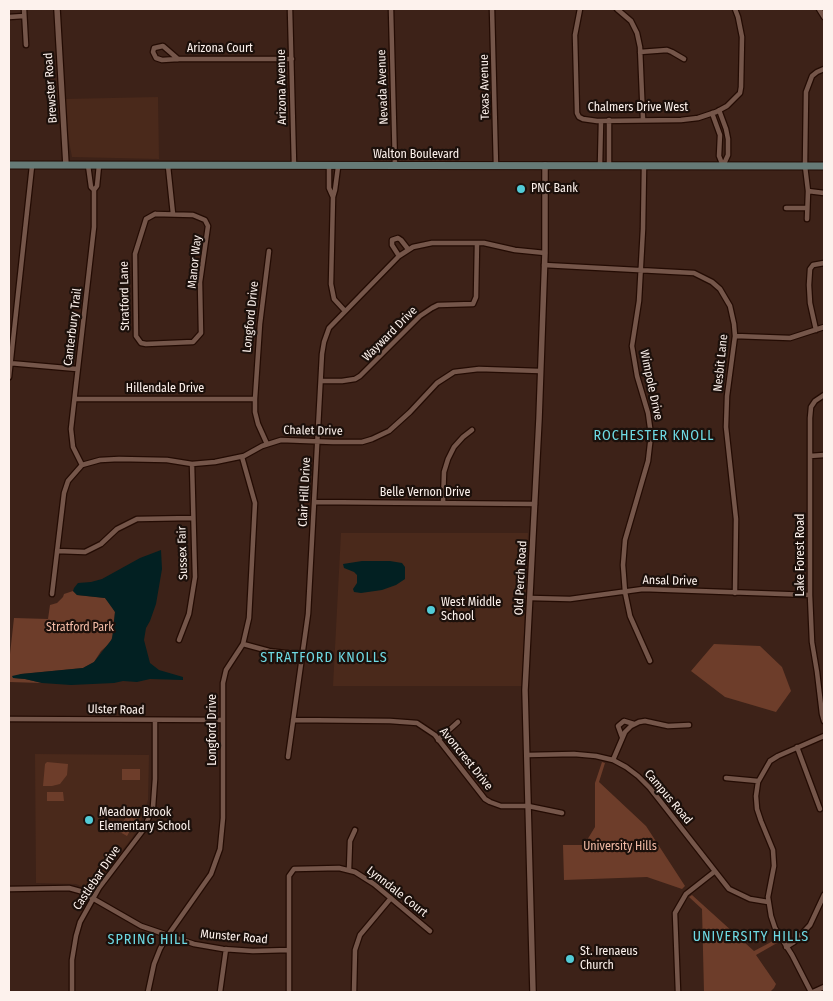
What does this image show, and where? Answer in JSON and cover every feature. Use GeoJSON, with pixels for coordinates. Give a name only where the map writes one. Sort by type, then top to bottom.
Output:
{"type":"FeatureCollection","features":[{"type":"Feature","properties":{"kind":"main road","name":"Walton Boulevard"},"geometry":{"type":"LineString","coordinates":[[9,166],[824,166]]}},
{"type":"Feature","properties":{"kind":"street"},"geometry":{"type":"LineString","coordinates":[[24,9],[26,45]]}},
{"type":"Feature","properties":{"kind":"street","name":"Brewster Road"},"geometry":{"type":"LineString","coordinates":[[57,9],[66,165]]}},
{"type":"Feature","properties":{"kind":"street","name":"Arizona Avenue"},"geometry":{"type":"LineString","coordinates":[[290,9],[294,165]]}},
{"type":"Feature","properties":{"kind":"street","name":"Nevada Avenue"},"geometry":{"type":"LineString","coordinates":[[391,9],[396,166]]}},
{"type":"Feature","properties":{"kind":"street","name":"Texas Avenue"},"geometry":{"type":"LineString","coordinates":[[492,9],[496,166]]}},
{"type":"Feature","properties":{"kind":"street","name":"Chalmers Drive West"},"geometry":{"type":"LineString","coordinates":[[580,9],[575,35],[579,117],[601,120],[681,120],[698,118],[716,112]]}},
{"type":"Feature","properties":{"kind":"street"},"geometry":{"type":"LineString","coordinates":[[617,9],[630,22],[637,33],[640,52],[643,119]]}},
{"type":"Feature","properties":{"kind":"street"},"geometry":{"type":"LineString","coordinates":[[716,112],[727,106],[740,93],[742,37],[735,9]]}},
{"type":"Feature","properties":{"kind":"street"},"geometry":{"type":"LineString","coordinates":[[818,9],[824,17]]}},
{"type":"Feature","properties":{"kind":"street"},"geometry":{"type":"LineString","coordinates":[[9,17],[24,16]]}},
{"type":"Feature","properties":{"kind":"street","name":"Arizona Court"},"geometry":{"type":"LineString","coordinates":[[178,59],[163,46],[154,48],[153,52],[156,58],[162,60],[292,59]]}},
{"type":"Feature","properties":{"kind":"street"},"geometry":{"type":"LineString","coordinates":[[640,52],[667,50],[684,59]]}},
{"type":"Feature","properties":{"kind":"street"},"geometry":{"type":"LineString","coordinates":[[807,219],[808,191],[805,166],[806,92],[812,76],[824,69]]}},
{"type":"Feature","properties":{"kind":"street"},"geometry":{"type":"LineString","coordinates":[[716,112],[720,135],[719,156],[724,166]]}},
{"type":"Feature","properties":{"kind":"street"},"geometry":{"type":"LineString","coordinates":[[716,112],[726,129],[728,139],[728,155],[724,166]]}},
{"type":"Feature","properties":{"kind":"street"},"geometry":{"type":"LineString","coordinates":[[600,166],[601,120]]}},
{"type":"Feature","properties":{"kind":"street"},"geometry":{"type":"LineString","coordinates":[[609,120],[609,166]]}},
{"type":"Feature","properties":{"kind":"street","name":"Canterbury Trail"},"geometry":{"type":"LineString","coordinates":[[88,165],[91,186],[94,190]]}},
{"type":"Feature","properties":{"kind":"street","name":"Canterbury Trail"},"geometry":{"type":"LineString","coordinates":[[82,465],[71,436],[94,227],[94,190],[97,186],[99,165]]}},
{"type":"Feature","properties":{"kind":"street","name":"Old Perch Road"},"geometry":{"type":"LineString","coordinates":[[533,992],[525,690],[545,254],[545,165]]}},
{"type":"Feature","properties":{"kind":"street"},"geometry":{"type":"LineString","coordinates":[[9,377],[32,166]]}},
{"type":"Feature","properties":{"kind":"street"},"geometry":{"type":"LineString","coordinates":[[168,166],[173,214]]}},
{"type":"Feature","properties":{"kind":"street"},"geometry":{"type":"LineString","coordinates":[[329,166],[329,188],[333,197]]}},
{"type":"Feature","properties":{"kind":"street","name":"Wimpole Drive"},"geometry":{"type":"LineString","coordinates":[[644,166],[641,269],[638,312],[632,346],[635,368],[648,413],[651,434],[648,460],[628,524],[623,565],[625,592],[632,622],[650,661]]}},
{"type":"Feature","properties":{"kind":"street"},"geometry":{"type":"LineString","coordinates":[[338,167],[333,197],[331,284],[334,298],[345,311]]}},
{"type":"Feature","properties":{"kind":"street"},"geometry":{"type":"LineString","coordinates":[[808,191],[824,194]]}},
{"type":"Feature","properties":{"kind":"street"},"geometry":{"type":"LineString","coordinates":[[786,208],[807,208]]}},
{"type":"Feature","properties":{"kind":"street","name":"Stratford Lane"},"geometry":{"type":"LineString","coordinates":[[173,214],[155,214],[146,219],[138,245],[134,259],[136,336],[142,343],[154,344],[193,342],[197,339]]}},
{"type":"Feature","properties":{"kind":"street","name":"Manor Way"},"geometry":{"type":"LineString","coordinates":[[173,214],[194,215],[205,220],[208,226],[200,282],[202,324],[201,333],[197,339]]}},
{"type":"Feature","properties":{"kind":"street"},"geometry":{"type":"LineString","coordinates":[[399,256],[392,245],[392,240],[398,238],[408,249]]}},
{"type":"Feature","properties":{"kind":"street","name":"Clair Hill Drive"},"geometry":{"type":"LineString","coordinates":[[288,757],[308,614],[317,442],[326,333],[345,311],[408,249],[432,243],[477,242],[545,254]]}},
{"type":"Feature","properties":{"kind":"street","name":"Wayward Drive"},"geometry":{"type":"LineString","coordinates":[[321,381],[355,380],[420,316],[432,308],[438,305],[473,304],[476,296],[477,242]]}},
{"type":"Feature","properties":{"kind":"street","name":"Longford Drive"},"geometry":{"type":"LineString","coordinates":[[267,444],[258,424],[255,412],[255,399],[260,324],[269,251]]}},
{"type":"Feature","properties":{"kind":"street"},"geometry":{"type":"LineString","coordinates":[[816,330],[810,303],[810,269],[813,265],[824,263]]}},
{"type":"Feature","properties":{"kind":"street","name":"Nesbit Lane"},"geometry":{"type":"LineString","coordinates":[[544,265],[694,273],[720,288],[730,306],[735,336],[727,396],[726,427],[736,519],[735,593]]}},
{"type":"Feature","properties":{"kind":"street"},"geometry":{"type":"LineString","coordinates":[[735,336],[790,338],[824,328]]}},
{"type":"Feature","properties":{"kind":"street"},"geometry":{"type":"LineString","coordinates":[[10,363],[78,369]]}},
{"type":"Feature","properties":{"kind":"street","name":"Chalet Drive"},"geometry":{"type":"LineString","coordinates":[[82,465],[100,460],[167,460],[192,464],[227,460],[282,440],[362,442],[389,431],[438,383],[454,372],[479,369],[540,371]]}},
{"type":"Feature","properties":{"kind":"street","name":"Lake Forest Road"},"geometry":{"type":"LineString","coordinates":[[824,395],[815,401],[810,411],[810,595],[812,642],[824,721]]}},
{"type":"Feature","properties":{"kind":"street","name":"Hillendale Drive"},"geometry":{"type":"LineString","coordinates":[[74,399],[255,399]]}},
{"type":"Feature","properties":{"kind":"street"},"geometry":{"type":"LineString","coordinates":[[443,503],[444,472],[448,459],[454,447],[472,430]]}},
{"type":"Feature","properties":{"kind":"street","name":"Longford Drive"},"geometry":{"type":"LineString","coordinates":[[148,992],[154,964],[167,936],[210,874],[220,849],[223,818],[223,683],[225,674],[243,644],[249,618],[255,503],[242,456]]}},
{"type":"Feature","properties":{"kind":"street"},"geometry":{"type":"LineString","coordinates":[[810,456],[824,456]]}},
{"type":"Feature","properties":{"kind":"street","name":"Sussex Fair"},"geometry":{"type":"LineString","coordinates":[[179,640],[189,614],[195,577],[192,464]]}},
{"type":"Feature","properties":{"kind":"street"},"geometry":{"type":"LineString","coordinates":[[52,594],[61,511],[68,481],[82,465]]}},
{"type":"Feature","properties":{"kind":"street","name":"Belle Vernon Drive"},"geometry":{"type":"LineString","coordinates":[[314,502],[535,504]]}},
{"type":"Feature","properties":{"kind":"street"},"geometry":{"type":"LineString","coordinates":[[57,551],[85,552],[101,544],[123,525],[137,519],[192,518]]}},
{"type":"Feature","properties":{"kind":"street","name":"Ansal Drive"},"geometry":{"type":"LineString","coordinates":[[530,598],[570,599],[643,589],[810,595]]}},
{"type":"Feature","properties":{"kind":"street"},"geometry":{"type":"LineString","coordinates":[[243,644],[269,651],[302,656]]}},
{"type":"Feature","properties":{"kind":"street","name":"Ulster Road"},"geometry":{"type":"LineString","coordinates":[[9,719],[223,720]]}},
{"type":"Feature","properties":{"kind":"street","name":"Castlebar Drive"},"geometry":{"type":"LineString","coordinates":[[72,992],[72,960],[80,922],[93,898],[150,818],[155,793],[154,720]]}},
{"type":"Feature","properties":{"kind":"street","name":"Avoncrest Drive"},"geometry":{"type":"LineString","coordinates":[[293,720],[406,721],[417,723],[435,735],[490,802],[501,806],[528,806],[562,813]]}},
{"type":"Feature","properties":{"kind":"street"},"geometry":{"type":"LineString","coordinates":[[622,737],[618,726],[624,721],[634,724]]}},
{"type":"Feature","properties":{"kind":"street"},"geometry":{"type":"LineString","coordinates":[[613,760],[622,737],[634,724],[645,721],[668,726],[689,726]]}},
{"type":"Feature","properties":{"kind":"street"},"geometry":{"type":"LineString","coordinates":[[438,740],[458,722]]}},
{"type":"Feature","properties":{"kind":"street"},"geometry":{"type":"LineString","coordinates":[[824,736],[770,761],[758,781],[756,796],[757,809],[773,855],[774,866],[768,902],[775,928],[812,992],[824,987]]}},
{"type":"Feature","properties":{"kind":"street"},"geometry":{"type":"LineString","coordinates":[[797,747],[820,809]]}},
{"type":"Feature","properties":{"kind":"street","name":"Campus Road"},"geometry":{"type":"LineString","coordinates":[[527,755],[574,754],[613,760],[638,776],[650,788],[729,889],[750,899],[768,902]]}},
{"type":"Feature","properties":{"kind":"street"},"geometry":{"type":"LineString","coordinates":[[726,778],[758,781]]}},
{"type":"Feature","properties":{"kind":"street"},"geometry":{"type":"LineString","coordinates":[[289,992],[289,876],[292,871],[299,868],[349,870],[350,841],[355,830]]}},
{"type":"Feature","properties":{"kind":"street","name":"Lynndale Court"},"geometry":{"type":"LineString","coordinates":[[349,870],[366,878],[430,931]]}},
{"type":"Feature","properties":{"kind":"street"},"geometry":{"type":"LineString","coordinates":[[678,992],[676,913],[686,894],[714,872]]}},
{"type":"Feature","properties":{"kind":"street","name":"Munster Road"},"geometry":{"type":"LineString","coordinates":[[9,889],[69,888],[93,898],[132,922],[194,944],[253,951],[289,950]]}},
{"type":"Feature","properties":{"kind":"street"},"geometry":{"type":"LineString","coordinates":[[786,947],[794,942],[810,925],[824,895]]}},
{"type":"Feature","properties":{"kind":"street"},"geometry":{"type":"LineString","coordinates":[[354,992],[355,950],[360,935],[391,898]]}},
{"type":"Feature","properties":{"kind":"street"},"geometry":{"type":"LineString","coordinates":[[220,992],[226,949]]}},
{"type":"Feature","properties":{"kind":"shaded area"},"geometry":{"type":"Polygon","coordinates":[[[158,97],[159,159],[72,157],[65,99],[158,97]]]}},
{"type":"Feature","properties":{"kind":"shaded area","name":"West Middle School"},"geometry":{"type":"Polygon","coordinates":[[[341,533],[528,533],[522,686],[333,686],[341,533]]]}},
{"type":"Feature","properties":{"kind":"shaded area","name":"Meadow Brook Elementary School"},"geometry":{"type":"Polygon","coordinates":[[[35,754],[149,755],[148,800],[139,826],[132,838],[90,890],[76,884],[36,883],[35,754]]]}},
{"type":"Feature","properties":{"kind":"green space","name":"Stratford Park"},"geometry":{"type":"Polygon","coordinates":[[[73,591],[77,595],[105,598],[112,606],[115,612],[113,635],[110,643],[101,651],[94,662],[83,668],[21,674],[14,678],[42,683],[9,682],[14,618],[48,619],[50,605],[57,603],[64,594],[73,591]]]}},
{"type":"Feature","properties":{"kind":"green space"},"geometry":{"type":"Polygon","coordinates":[[[714,644],[760,646],[782,667],[791,691],[776,712],[725,697],[691,671],[714,644]]]}},
{"type":"Feature","properties":{"kind":"green space"},"geometry":{"type":"Polygon","coordinates":[[[47,762],[68,764],[67,775],[60,784],[43,786],[45,764],[47,762]]]}},
{"type":"Feature","properties":{"kind":"green space","name":"University Hills"},"geometry":{"type":"Polygon","coordinates":[[[602,762],[605,763],[599,782],[646,826],[685,886],[682,889],[647,877],[564,880],[563,845],[584,845],[595,827],[595,783],[602,762]]]}},
{"type":"Feature","properties":{"kind":"green space"},"geometry":{"type":"Polygon","coordinates":[[[122,769],[140,769],[140,780],[122,780],[122,769]]]}},
{"type":"Feature","properties":{"kind":"green space"},"geometry":{"type":"Polygon","coordinates":[[[47,792],[63,792],[64,801],[47,801],[47,792]]]}},
{"type":"Feature","properties":{"kind":"green space"},"geometry":{"type":"Polygon","coordinates":[[[131,808],[140,813],[127,836],[118,831],[131,808]]]}},
{"type":"Feature","properties":{"kind":"green space","name":"University Hills"},"geometry":{"type":"Polygon","coordinates":[[[692,895],[754,951],[775,940],[777,943],[756,955],[776,984],[770,992],[704,992],[702,909],[689,897],[692,895]]]}},
{"type":"Feature","properties":{"kind":"water"},"geometry":{"type":"Polygon","coordinates":[[[161,550],[162,569],[156,604],[146,628],[144,640],[150,663],[159,670],[183,677],[183,680],[150,679],[137,682],[123,681],[71,685],[13,678],[12,676],[21,674],[83,668],[94,662],[112,639],[115,612],[105,598],[77,595],[73,591],[74,588],[78,583],[102,579],[140,558],[161,550]]]}},
{"type":"Feature","properties":{"kind":"water"},"geometry":{"type":"Polygon","coordinates":[[[362,561],[402,563],[405,567],[405,579],[396,585],[382,590],[354,592],[353,589],[357,583],[357,575],[344,568],[343,564],[362,561]]]}},
{"type":"Feature","properties":{"kind":"place","name":"PNC Bank"},"geometry":{"type":"Point","coordinates":[521,189]}},
{"type":"Feature","properties":{"kind":"place","name":"West Middle School"},"geometry":{"type":"Point","coordinates":[431,610]}},
{"type":"Feature","properties":{"kind":"place","name":"Meadow Brook Elementary School"},"geometry":{"type":"Point","coordinates":[89,820]}},
{"type":"Feature","properties":{"kind":"place","name":"St. Irenaeus Church"},"geometry":{"type":"Point","coordinates":[570,959]}},
{"type":"Feature","properties":{"kind":"district","name":"ROCHESTER KNOLL"},"geometry":{"type":"Point","coordinates":[654,436]}},
{"type":"Feature","properties":{"kind":"district","name":"STRATFORD KNOLLS"},"geometry":{"type":"Point","coordinates":[324,658]}},
{"type":"Feature","properties":{"kind":"district","name":"UNIVERSITY HILLS"},"geometry":{"type":"Point","coordinates":[751,937]}},
{"type":"Feature","properties":{"kind":"district","name":"SPRING HILL"},"geometry":{"type":"Point","coordinates":[148,940]}}]}
